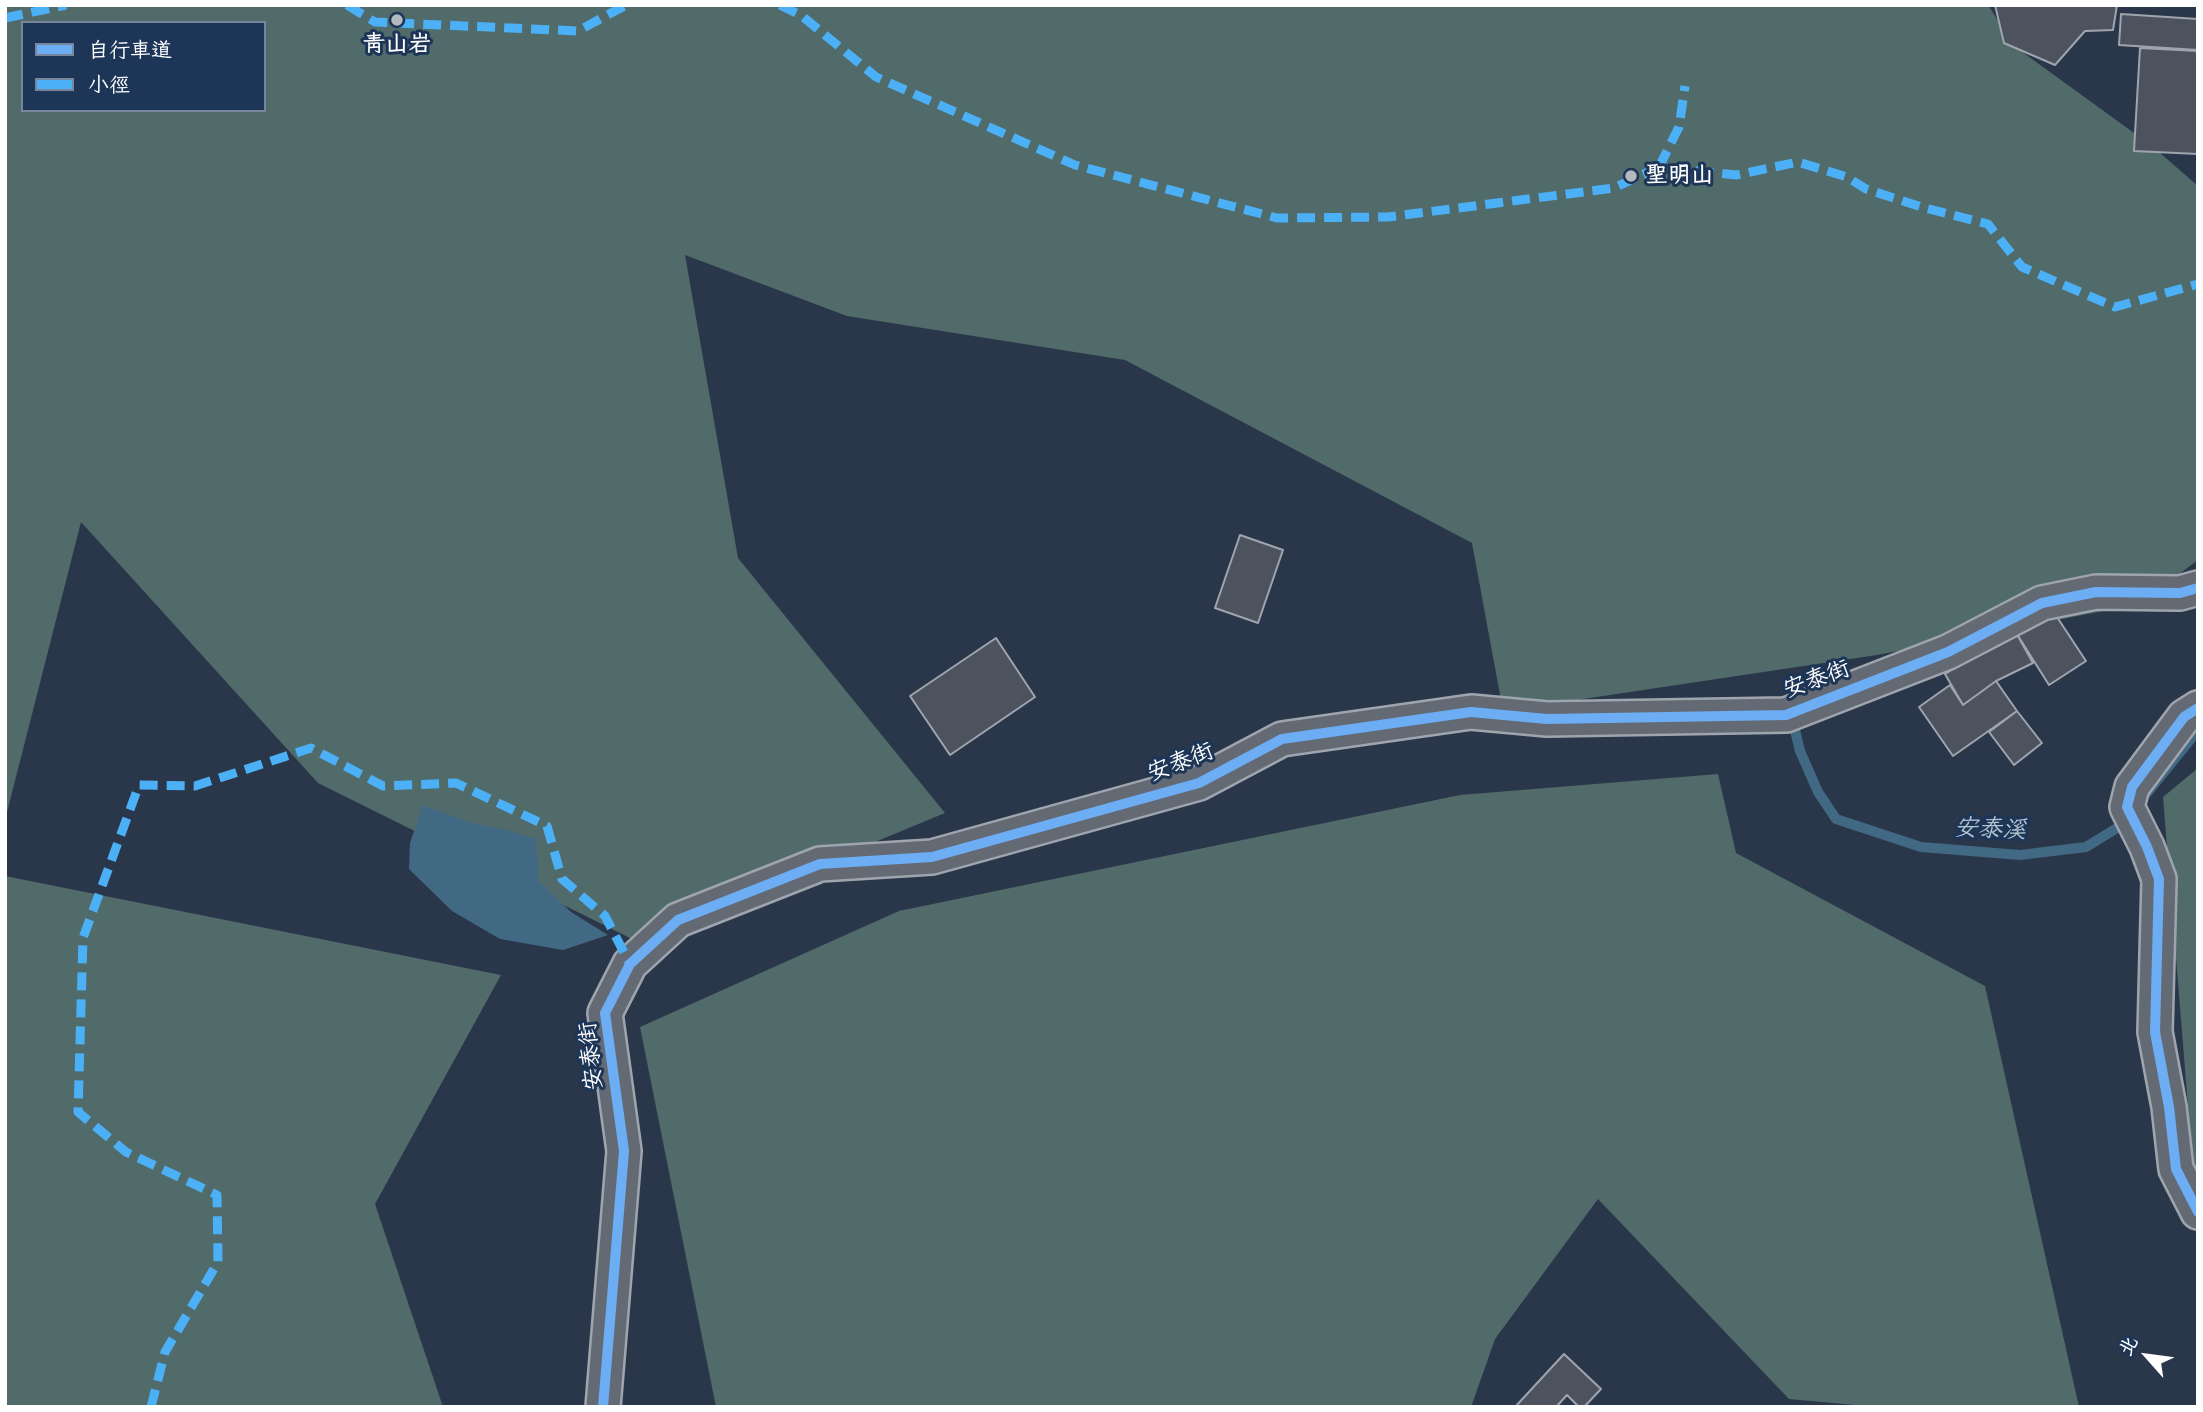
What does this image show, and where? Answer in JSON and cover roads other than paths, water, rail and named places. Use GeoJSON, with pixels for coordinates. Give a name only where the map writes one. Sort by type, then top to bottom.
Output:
{"type":"FeatureCollection","features":[{"type":"Feature","properties":{"kind":"street","name":"安泰街"},"geometry":{"type":"LineString","coordinates":[[603,1407],[624,1151],[606,1013],[630,964],[678,920],[820,864],[932,857],[1199,783],[1282,739],[1471,712],[1547,719],[1786,715],[1948,652],[2042,603],[2096,592],[2180,593],[2198,588]]}},
{"type":"Feature","properties":{"kind":"street"},"geometry":{"type":"LineString","coordinates":[[2198,708],[2184,718],[2132,787],[2127,807],[2159,879],[2155,1032],[2169,1107],[2176,1170],[2198,1212]]}},
{"type":"Feature","properties":{"kind":"water"},"geometry":{"type":"Polygon","coordinates":[[[423,805],[471,823],[536,839],[539,881],[571,912],[608,935],[563,950],[500,939],[452,911],[409,869],[410,843],[423,805]]]}},
{"type":"Feature","properties":{"kind":"waterway","name":"安泰溪"},"geometry":{"type":"LineString","coordinates":[[1794,726],[1800,751],[1818,792],[1836,819],[1921,847],[2020,855],[2086,847],[2117,828],[2127,816]]}},
{"type":"Feature","properties":{"kind":"waterway","name":"安泰溪"},"geometry":{"type":"LineString","coordinates":[[2147,793],[2198,730]]}},
{"type":"Feature","properties":{"kind":"place","name":"青山岩"},"geometry":{"type":"Point","coordinates":[397,20]}},
{"type":"Feature","properties":{"kind":"place","name":"聖明山"},"geometry":{"type":"Point","coordinates":[1631,176]}}]}
